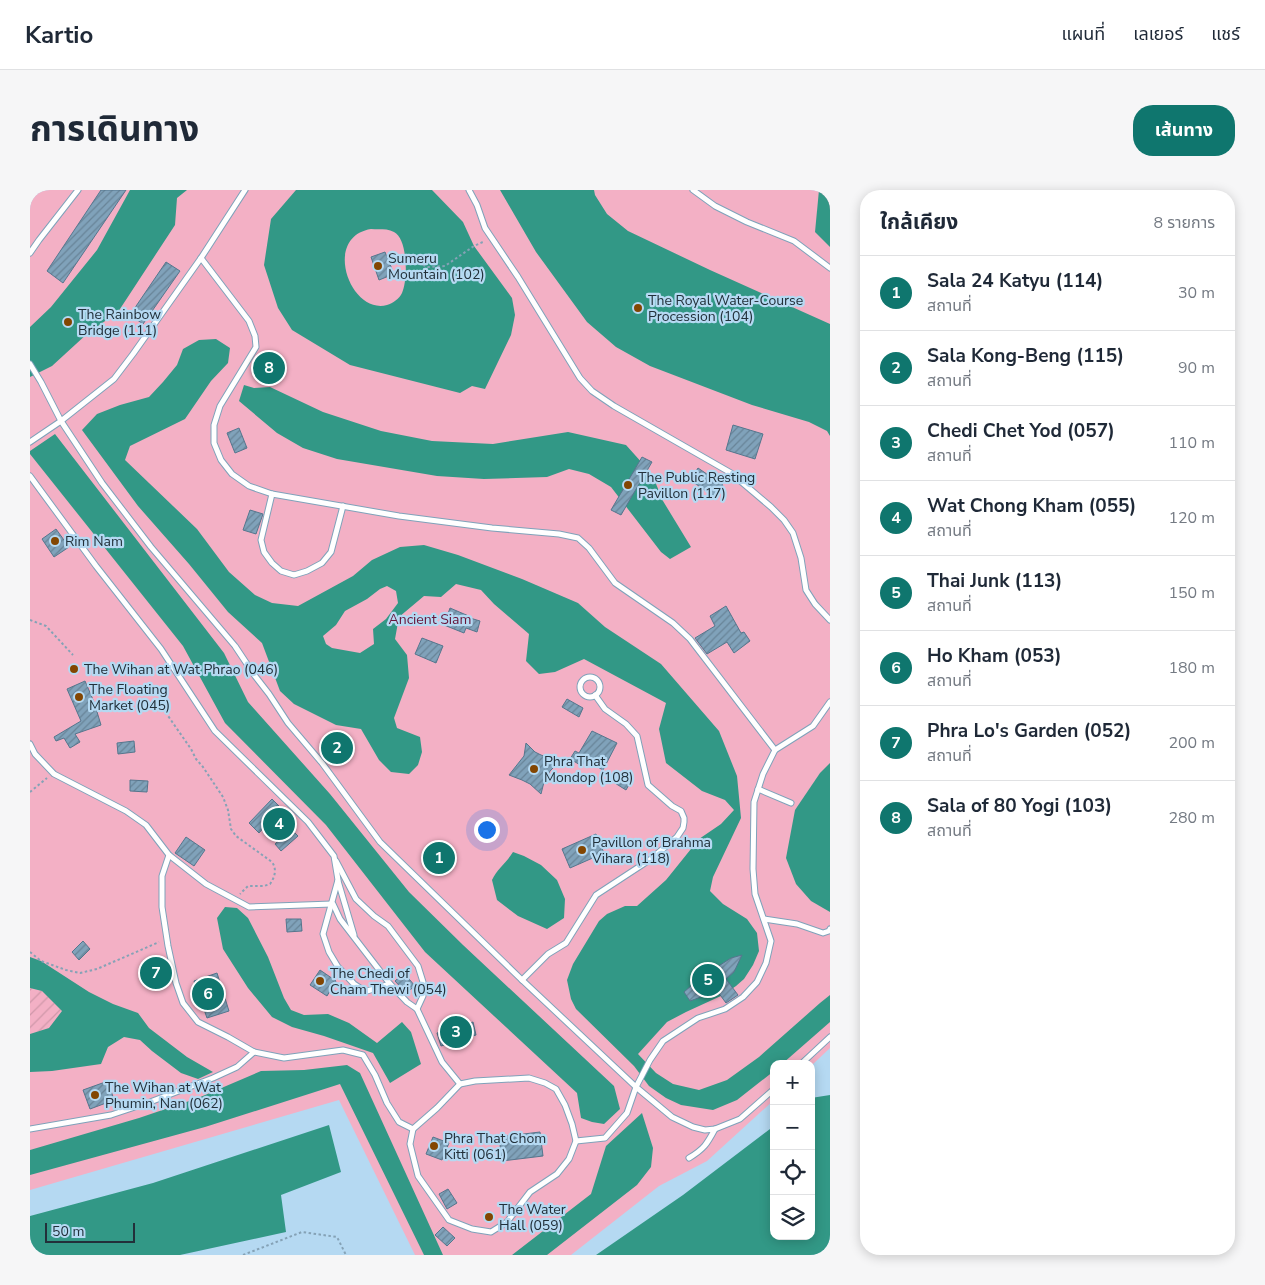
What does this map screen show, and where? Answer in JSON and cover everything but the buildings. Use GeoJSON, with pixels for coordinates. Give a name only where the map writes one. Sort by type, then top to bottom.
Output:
{"type":"FeatureCollection","features":[{"type":"Feature","properties":{"kind":"lane"},"geometry":{"type":"LineString","coordinates":[[30,254],[78,190]]}},
{"type":"Feature","properties":{"kind":"lane"},"geometry":{"type":"LineString","coordinates":[[30,442],[61,421],[114,379],[200,258],[245,190]]}},
{"type":"Feature","properties":{"kind":"lane"},"geometry":{"type":"LineString","coordinates":[[469,190],[477,205],[485,228],[518,277],[580,378],[592,391],[614,406],[731,473],[771,506],[793,533],[801,558],[806,590],[815,604],[830,620]]}},
{"type":"Feature","properties":{"kind":"lane"},"geometry":{"type":"LineString","coordinates":[[693,190],[715,206],[747,222],[794,241],[830,268]]}},
{"type":"Feature","properties":{"kind":"lane"},"geometry":{"type":"LineString","coordinates":[[200,258],[249,322],[255,336],[256,347],[220,406],[214,425],[214,443],[221,460],[232,474],[249,486],[272,494],[399,516],[492,528],[559,534],[578,538],[589,548],[615,583],[673,623],[690,639],[775,750]]}},
{"type":"Feature","properties":{"kind":"lane"},"geometry":{"type":"LineString","coordinates":[[30,364],[61,421],[102,483],[152,547],[235,646],[288,723],[322,764],[380,842],[522,980],[636,1087],[672,1117],[692,1127],[705,1130],[715,1129],[740,1119],[770,1093]]}},
{"type":"Feature","properties":{"kind":"lane"},"geometry":{"type":"LineString","coordinates":[[30,476],[96,566],[161,649],[215,730],[308,822],[334,856],[356,899],[388,926],[418,966],[423,982],[423,996],[417,1009]]}},
{"type":"Feature","properties":{"kind":"lane"},"geometry":{"type":"LineString","coordinates":[[272,494],[261,540],[264,552],[281,571],[294,575],[307,571],[322,562],[331,552],[342,506]]}},
{"type":"Feature","properties":{"kind":"lane"},"geometry":{"type":"LineString","coordinates":[[588,676],[595,678],[599,683],[599,690],[595,695],[586,696],[581,692],[580,682],[588,676]]}},
{"type":"Feature","properties":{"kind":"lane"},"geometry":{"type":"LineString","coordinates":[[522,980],[548,954],[566,943],[596,895],[651,859],[677,837],[684,822],[681,811],[672,806],[648,785],[636,736],[626,724],[606,709],[595,695]]}},
{"type":"Feature","properties":{"kind":"lane"},"geometry":{"type":"LineString","coordinates":[[576,1141],[605,1138],[627,1113],[636,1087],[650,1060],[663,1042],[698,1018],[725,1009],[743,997],[757,982],[766,963],[771,941],[755,894],[753,869],[754,802],[762,774],[775,750],[813,726],[830,702]]}},
{"type":"Feature","properties":{"kind":"lane"},"geometry":{"type":"LineString","coordinates":[[30,744],[35,754],[53,773],[126,811],[146,826],[169,855],[206,884],[235,900],[249,907],[332,904]]}},
{"type":"Feature","properties":{"kind":"lane"},"geometry":{"type":"LineString","coordinates":[[758,788],[791,802]]}},
{"type":"Feature","properties":{"kind":"lane"},"geometry":{"type":"LineString","coordinates":[[169,855],[162,876],[162,907],[167,937],[176,983],[183,1003],[198,1022],[254,1052],[284,1058],[343,1050],[363,1055],[375,1075],[387,1103],[399,1122],[413,1129]]}},
{"type":"Feature","properties":{"kind":"lane"},"geometry":{"type":"LineString","coordinates":[[334,856],[338,880],[355,939]]}},
{"type":"Feature","properties":{"kind":"lane"},"geometry":{"type":"LineString","coordinates":[[338,880],[323,934],[329,952],[338,967],[360,988],[367,991],[390,984]]}},
{"type":"Feature","properties":{"kind":"lane"},"geometry":{"type":"LineString","coordinates":[[332,904],[340,919],[390,984],[407,1002],[417,1009],[442,1062],[460,1084]]}},
{"type":"Feature","properties":{"kind":"lane"},"geometry":{"type":"LineString","coordinates":[[764,919],[797,924],[822,933],[830,929]]}},
{"type":"Feature","properties":{"kind":"lane"},"geometry":{"type":"LineString","coordinates":[[805,1060],[830,1037]]}},
{"type":"Feature","properties":{"kind":"lane"},"geometry":{"type":"LineString","coordinates":[[30,1129],[111,1115],[150,1102],[237,1067],[254,1052]]}},
{"type":"Feature","properties":{"kind":"lane"},"geometry":{"type":"LineString","coordinates":[[529,1078],[556,1089],[565,1105],[576,1141],[569,1159],[557,1174],[530,1192],[507,1222],[490,1232],[472,1229],[450,1220],[418,1176],[410,1144],[413,1129],[438,1108],[460,1084],[475,1081],[529,1078]]}},
{"type":"Feature","properties":{"kind":"lane"},"geometry":{"type":"LineString","coordinates":[[689,1158],[701,1151],[709,1142],[715,1129]]}},
{"type":"Feature","properties":{"kind":"path"},"geometry":{"type":"LineString","coordinates":[[405,259],[413,258],[428,267],[445,266],[474,246]]}},
{"type":"Feature","properties":{"kind":"path"},"geometry":{"type":"LineString","coordinates":[[30,620],[46,626],[72,655]]}},
{"type":"Feature","properties":{"kind":"path"},"geometry":{"type":"LineString","coordinates":[[157,700],[223,797],[228,810],[231,829],[236,836],[274,865],[276,873],[270,884],[248,886],[242,890],[235,900]]}},
{"type":"Feature","properties":{"kind":"path"},"geometry":{"type":"LineString","coordinates":[[30,792],[53,773]]}},
{"type":"Feature","properties":{"kind":"path"},"geometry":{"type":"LineString","coordinates":[[30,952],[41,961],[66,970],[80,972],[97,969],[167,937]]}},
{"type":"Feature","properties":{"kind":"path"},"geometry":{"type":"LineString","coordinates":[[243,1255],[302,1232],[337,1236],[346,1255]]}},
{"type":"Feature","properties":{"kind":"green space","name":"Ancient Siam"},"geometry":{"type":"Polygon","coordinates":[[[30,190],[830,190],[830,1048],[815,1062],[815,1060],[770,1060],[770,1104],[707,1161],[659,1186],[571,1255],[415,1255],[339,1100],[30,1190],[30,190]]]}},
{"type":"Feature","properties":{"kind":"green space"},"geometry":{"type":"Polygon","coordinates":[[[30,988],[42,991],[62,1011],[49,1028],[30,1034],[30,988]]]}},
{"type":"Feature","properties":{"kind":"shaded area"},"geometry":{"type":"Polygon","coordinates":[[[130,190],[187,190],[177,198],[175,225],[118,312],[88,333],[52,366],[30,377],[30,327],[51,307],[97,250],[130,190]]]}},
{"type":"Feature","properties":{"kind":"shaded area"},"geometry":{"type":"Polygon","coordinates":[[[296,190],[432,190],[463,222],[474,246],[512,298],[515,315],[511,335],[485,389],[472,386],[460,393],[350,365],[292,330],[278,308],[264,265],[271,219],[296,190]],[[371,229],[356,235],[348,246],[345,259],[347,274],[353,287],[362,298],[374,305],[387,305],[394,302],[402,293],[406,260],[399,236],[391,231],[371,229]]]}},
{"type":"Feature","properties":{"kind":"shaded area"},"geometry":{"type":"Polygon","coordinates":[[[500,190],[594,190],[595,195],[607,214],[628,231],[830,324],[830,436],[827,431],[809,422],[752,405],[650,366],[616,347],[587,322],[536,252],[500,190]]]}},
{"type":"Feature","properties":{"kind":"shaded area"},"geometry":{"type":"Polygon","coordinates":[[[819,190],[830,190],[830,247],[815,232],[819,190]]]}},
{"type":"Feature","properties":{"kind":"shaded area"},"geometry":{"type":"Polygon","coordinates":[[[216,339],[230,348],[228,363],[211,381],[185,419],[130,446],[125,460],[197,529],[229,572],[255,595],[272,603],[298,606],[353,576],[372,560],[400,547],[424,545],[458,555],[522,579],[578,603],[605,627],[661,664],[719,731],[737,776],[741,818],[713,877],[710,891],[723,904],[747,919],[757,933],[759,951],[744,979],[736,986],[723,995],[667,1022],[638,1054],[656,1073],[673,1084],[699,1090],[727,1080],[759,1057],[830,995],[830,1022],[787,1060],[770,1060],[770,1074],[737,1100],[713,1110],[681,1105],[666,1098],[649,1086],[634,1066],[576,1009],[571,999],[567,980],[573,964],[599,921],[607,914],[625,906],[637,906],[666,880],[699,839],[721,824],[734,810],[725,800],[702,791],[666,763],[659,729],[666,703],[584,659],[555,672],[539,674],[526,661],[529,634],[494,604],[481,590],[456,584],[441,597],[424,596],[399,617],[395,639],[407,655],[409,678],[394,718],[397,728],[420,737],[422,752],[418,765],[409,774],[391,772],[379,760],[361,729],[336,725],[294,704],[280,691],[262,643],[228,612],[138,506],[82,430],[97,414],[149,397],[177,365],[183,349],[199,340],[216,339]],[[387,586],[380,589],[367,599],[345,611],[336,625],[323,636],[326,644],[332,648],[360,653],[374,644],[373,629],[386,619],[398,603],[396,591],[387,586]]]}},
{"type":"Feature","properties":{"kind":"shaded area"},"geometry":{"type":"Polygon","coordinates":[[[244,385],[254,388],[270,387],[323,412],[381,431],[432,441],[493,444],[568,432],[626,445],[652,474],[663,501],[691,547],[670,559],[661,552],[611,487],[589,474],[569,469],[547,477],[484,479],[437,476],[337,459],[303,448],[277,433],[239,401],[244,385]]]}},
{"type":"Feature","properties":{"kind":"shaded area"},"geometry":{"type":"Polygon","coordinates":[[[55,434],[224,653],[248,702],[330,794],[409,892],[614,1086],[620,1109],[604,1124],[581,1118],[577,1093],[425,952],[326,825],[225,723],[183,646],[30,454],[30,451],[55,434]]]}},
{"type":"Feature","properties":{"kind":"shaded area"},"geometry":{"type":"Polygon","coordinates":[[[830,763],[830,912],[811,901],[796,884],[786,858],[795,810],[820,773],[830,763]]]}},
{"type":"Feature","properties":{"kind":"shaded area"},"geometry":{"type":"Polygon","coordinates":[[[513,852],[541,865],[557,880],[565,899],[564,918],[547,929],[518,916],[497,900],[492,880],[513,852]]]}},
{"type":"Feature","properties":{"kind":"shaded area"},"geometry":{"type":"Polygon","coordinates":[[[225,907],[237,908],[248,918],[268,957],[284,998],[291,1010],[304,1015],[328,1014],[349,1023],[377,1043],[402,1022],[411,1032],[421,1064],[390,1083],[373,1053],[292,1027],[272,1017],[248,988],[223,949],[217,918],[225,907]]]}},
{"type":"Feature","properties":{"kind":"shaded area"},"geometry":{"type":"Polygon","coordinates":[[[30,957],[41,961],[89,992],[113,1004],[138,1013],[149,1028],[187,1057],[213,1072],[198,1079],[181,1073],[140,1040],[124,1037],[108,1047],[101,1064],[30,1072],[30,1034],[49,1028],[62,1011],[42,991],[30,988],[30,957]]]}},
{"type":"Feature","properties":{"kind":"shaded area"},"geometry":{"type":"Polygon","coordinates":[[[347,1065],[360,1073],[443,1255],[424,1255],[340,1084],[205,1127],[30,1175],[30,1150],[139,1118],[198,1098],[261,1071],[304,1070],[347,1065]]]}},
{"type":"Feature","properties":{"kind":"shaded area"},"geometry":{"type":"Polygon","coordinates":[[[830,1095],[830,1255],[596,1255],[683,1195],[770,1129],[770,1240],[815,1240],[815,1097],[830,1095]]]}},
{"type":"Feature","properties":{"kind":"shaded area"},"geometry":{"type":"Polygon","coordinates":[[[642,1113],[653,1148],[651,1167],[637,1185],[547,1255],[512,1255],[591,1194],[606,1146],[642,1113]]]}},
{"type":"Feature","properties":{"kind":"shaded area"},"geometry":{"type":"Polygon","coordinates":[[[329,1125],[341,1172],[281,1195],[286,1232],[180,1255],[30,1255],[30,1216],[153,1183],[329,1125]]]}},
{"type":"Feature","properties":{"kind":"place","name":"Sumeru Mountain (102)"},"geometry":{"type":"Point","coordinates":[378,266]}},
{"type":"Feature","properties":{"kind":"place","name":"The Royal Water-Course Procession (104)"},"geometry":{"type":"Point","coordinates":[638,308]}},
{"type":"Feature","properties":{"kind":"place","name":"The Rainbow Bridge (111)"},"geometry":{"type":"Point","coordinates":[68,322]}},
{"type":"Feature","properties":{"kind":"place","name":"Sala of 80 Yogi (103)"},"geometry":{"type":"Point","coordinates":[269,368]}},
{"type":"Feature","properties":{"kind":"place","name":"The Public Resting Pavillon (117)"},"geometry":{"type":"Point","coordinates":[628,485]}},
{"type":"Feature","properties":{"kind":"place","name":"Rim Nam"},"geometry":{"type":"Point","coordinates":[55,541]}},
{"type":"Feature","properties":{"kind":"place","name":"The Wihan at Wat Phrao (046)"},"geometry":{"type":"Point","coordinates":[74,669]}},
{"type":"Feature","properties":{"kind":"place","name":"The Floating Market (045)"},"geometry":{"type":"Point","coordinates":[79,697]}},
{"type":"Feature","properties":{"kind":"place","name":"Sala Kong-Beng (115)"},"geometry":{"type":"Point","coordinates":[337,748]}},
{"type":"Feature","properties":{"kind":"place","name":"Phra That Mondop (108)"},"geometry":{"type":"Point","coordinates":[534,769]}},
{"type":"Feature","properties":{"kind":"place","name":"Wat Chong Kham (055)"},"geometry":{"type":"Point","coordinates":[279,824]}},
{"type":"Feature","properties":{"kind":"place","name":"Pavillon of Brahma Vihara (118)"},"geometry":{"type":"Point","coordinates":[582,850]}},
{"type":"Feature","properties":{"kind":"place","name":"Sala 24 Katyu (114)"},"geometry":{"type":"Point","coordinates":[439,858]}},
{"type":"Feature","properties":{"kind":"place","name":"Phra Lo's Garden (052)"},"geometry":{"type":"Point","coordinates":[156,973]}},
{"type":"Feature","properties":{"kind":"place","name":"Thai Junk (113)"},"geometry":{"type":"Point","coordinates":[708,980]}},
{"type":"Feature","properties":{"kind":"place","name":"The Chedi of Cham Thewi (054)"},"geometry":{"type":"Point","coordinates":[320,981]}},
{"type":"Feature","properties":{"kind":"place","name":"Ho Kham (053)"},"geometry":{"type":"Point","coordinates":[208,994]}},
{"type":"Feature","properties":{"kind":"place","name":"Chedi Chet Yod (057)"},"geometry":{"type":"Point","coordinates":[456,1032]}},
{"type":"Feature","properties":{"kind":"place","name":"The Wihan at Wat Phumin, Nan (062)"},"geometry":{"type":"Point","coordinates":[95,1095]}},
{"type":"Feature","properties":{"kind":"place","name":"Phra That Chom Kitti (061)"},"geometry":{"type":"Point","coordinates":[434,1146]}},
{"type":"Feature","properties":{"kind":"place","name":"The Water Hall (059)"},"geometry":{"type":"Point","coordinates":[489,1217]}}]}
